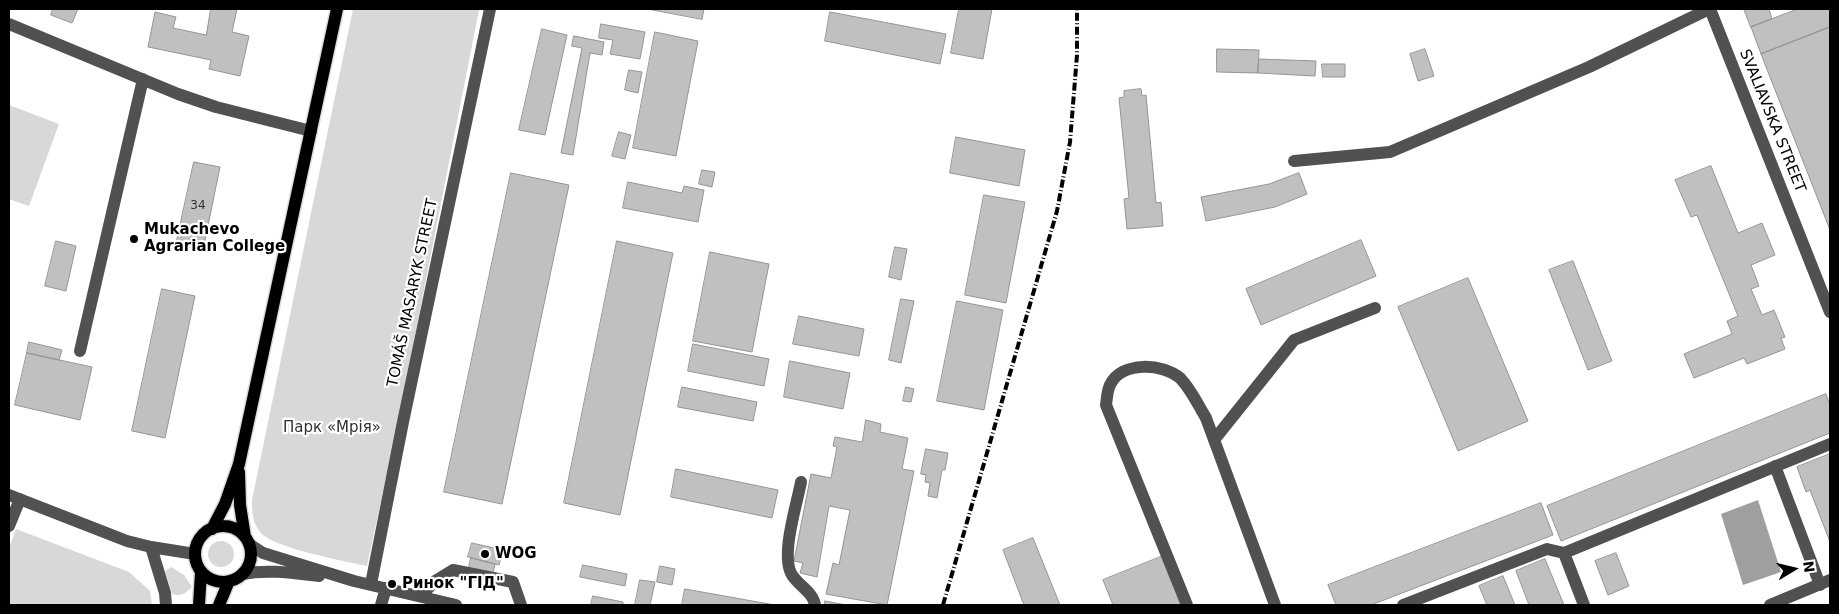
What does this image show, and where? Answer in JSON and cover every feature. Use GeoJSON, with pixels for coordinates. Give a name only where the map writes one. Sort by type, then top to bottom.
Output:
{"type":"FeatureCollection","features":[{"type":"Feature","properties":{"kind":"main road"},"geometry":{"type":"LineString","coordinates":[[197,604],[201,572],[195,554],[199,539],[212,528],[225,504],[239,464],[337,9]]}},
{"type":"Feature","properties":{"kind":"main road"},"geometry":{"type":"LineString","coordinates":[[201,572],[214,581],[230,581],[242,574],[250,557],[240,505],[239,464]]}},
{"type":"Feature","properties":{"kind":"main road"},"geometry":{"type":"LineString","coordinates":[[212,528],[226,526],[233,528],[247,541]]}},
{"type":"Feature","properties":{"kind":"main road"},"geometry":{"type":"LineString","coordinates":[[219,605],[230,581]]}},
{"type":"Feature","properties":{"kind":"street","name":"TOMÁŠ MASARYK STREET"},"geometry":{"type":"LineString","coordinates":[[371,584],[490,9]]}},
{"type":"Feature","properties":{"kind":"street"},"geometry":{"type":"LineString","coordinates":[[1294,161],[1390,152],[1589,67],[1709,9]]}},
{"type":"Feature","properties":{"kind":"street","name":"SVALIAVSKA STREET"},"geometry":{"type":"LineString","coordinates":[[1709,9],[1805,245],[1830,312]]}},
{"type":"Feature","properties":{"kind":"street"},"geometry":{"type":"LineString","coordinates":[[9,24],[143,80],[216,107],[311,131]]}},
{"type":"Feature","properties":{"kind":"street"},"geometry":{"type":"LineString","coordinates":[[80,351],[143,80]]}},
{"type":"Feature","properties":{"kind":"street"},"geometry":{"type":"LineString","coordinates":[[1214,440],[1294,340],[1375,308]]}},
{"type":"Feature","properties":{"kind":"street"},"geometry":{"type":"LineString","coordinates":[[1187,605],[1106,405],[1110,384],[1123,373],[1141,366],[1163,369],[1180,378],[1193,394],[1206,418],[1275,605]]}},
{"type":"Feature","properties":{"kind":"street"},"geometry":{"type":"LineString","coordinates":[[1403,605],[1547,549],[1564,553],[1830,444]]}},
{"type":"Feature","properties":{"kind":"street"},"geometry":{"type":"LineString","coordinates":[[1770,605],[1825,582],[1775,466]]}},
{"type":"Feature","properties":{"kind":"street"},"geometry":{"type":"LineString","coordinates":[[801,482],[787,557],[791,574],[814,599],[815,605]]}},
{"type":"Feature","properties":{"kind":"street"},"geometry":{"type":"LineString","coordinates":[[9,526],[14,497],[128,541],[151,547],[195,554]]}},
{"type":"Feature","properties":{"kind":"street"},"geometry":{"type":"LineString","coordinates":[[247,541],[270,556],[354,581]]}},
{"type":"Feature","properties":{"kind":"street"},"geometry":{"type":"LineString","coordinates":[[151,547],[165,593],[166,605]]}},
{"type":"Feature","properties":{"kind":"street"},"geometry":{"type":"LineString","coordinates":[[1564,553],[1584,605]]}},
{"type":"Feature","properties":{"kind":"street"},"geometry":{"type":"LineString","coordinates":[[421,596],[434,581],[453,570],[513,582],[521,605]]}},
{"type":"Feature","properties":{"kind":"street"},"geometry":{"type":"LineString","coordinates":[[242,574],[258,571],[275,571],[354,581],[456,605]]}},
{"type":"Feature","properties":{"kind":"street"},"geometry":{"type":"LineString","coordinates":[[381,605],[386,588]]}},
{"type":"Feature","properties":{"kind":"green space","name":"Парк «Мрія»"},"geometry":{"type":"Polygon","coordinates":[[[353,9],[479,10],[397,427],[367,566],[294,549],[268,539],[256,525],[252,504],[353,9]]]}},
{"type":"Feature","properties":{"kind":"green space"},"geometry":{"type":"Polygon","coordinates":[[[9,105],[59,124],[29,206],[9,199],[9,105]]]}},
{"type":"Feature","properties":{"kind":"green space"},"geometry":{"type":"Polygon","coordinates":[[[16,529],[129,572],[150,591],[152,605],[9,605],[9,548],[16,529]]]}},
{"type":"Feature","properties":{"kind":"green space"},"geometry":{"type":"Polygon","coordinates":[[[221,541],[230,545],[234,554],[230,563],[221,567],[212,563],[208,554],[212,545],[221,541]]]}},
{"type":"Feature","properties":{"kind":"green space"},"geometry":{"type":"Polygon","coordinates":[[[171,567],[184,575],[192,587],[183,594],[172,594],[165,571],[171,567]]]}},
{"type":"Feature","properties":{"kind":"shaded area"},"geometry":{"type":"Polygon","coordinates":[[[1758,500],[1781,572],[1743,585],[1721,514],[1758,500]]]}},
{"type":"Feature","properties":{"kind":"building"},"geometry":{"type":"Polygon","coordinates":[[[53,9],[78,9],[72,23],[51,15],[53,9]]]}},
{"type":"Feature","properties":{"kind":"building"},"geometry":{"type":"Polygon","coordinates":[[[211,9],[237,9],[232,32],[249,36],[240,76],[209,69],[211,60],[148,47],[155,12],[176,17],[173,28],[206,35],[211,9]]]}},
{"type":"Feature","properties":{"kind":"building"},"geometry":{"type":"Polygon","coordinates":[[[648,9],[704,9],[702,19],[648,9]]]}},
{"type":"Feature","properties":{"kind":"building"},"geometry":{"type":"Polygon","coordinates":[[[959,9],[992,9],[983,59],[951,53],[959,9]]]}},
{"type":"Feature","properties":{"kind":"building"},"geometry":{"type":"Polygon","coordinates":[[[1744,9],[1769,9],[1772,19],[1751,27],[1744,9]]]}},
{"type":"Feature","properties":{"kind":"building"},"geometry":{"type":"Polygon","coordinates":[[[1798,9],[1830,9],[1830,27],[1761,54],[1751,27],[1798,9]]]}},
{"type":"Feature","properties":{"kind":"building"},"geometry":{"type":"Polygon","coordinates":[[[830,12],[946,34],[940,64],[825,41],[830,12]]]}},
{"type":"Feature","properties":{"kind":"building"},"geometry":{"type":"Polygon","coordinates":[[[601,24],[645,32],[640,59],[610,54],[613,40],[599,38],[601,24]]]}},
{"type":"Feature","properties":{"kind":"building"},"geometry":{"type":"Polygon","coordinates":[[[1830,27],[1830,230],[1761,54],[1830,27]]]}},
{"type":"Feature","properties":{"kind":"building"},"geometry":{"type":"Polygon","coordinates":[[[542,29],[567,35],[545,135],[519,130],[542,29]]]}},
{"type":"Feature","properties":{"kind":"building"},"geometry":{"type":"Polygon","coordinates":[[[655,32],[698,41],[676,156],[633,148],[655,32]]]}},
{"type":"Feature","properties":{"kind":"building"},"geometry":{"type":"Polygon","coordinates":[[[574,36],[604,42],[602,55],[590,53],[573,155],[561,153],[582,48],[572,46],[574,36]]]}},
{"type":"Feature","properties":{"kind":"building"},"geometry":{"type":"Polygon","coordinates":[[[1217,49],[1259,50],[1258,73],[1217,72],[1217,49]]]}},
{"type":"Feature","properties":{"kind":"building"},"geometry":{"type":"Polygon","coordinates":[[[1425,49],[1434,76],[1418,81],[1410,54],[1425,49]]]}},
{"type":"Feature","properties":{"kind":"building"},"geometry":{"type":"Polygon","coordinates":[[[1259,59],[1316,61],[1315,76],[1258,73],[1259,59]]]}},
{"type":"Feature","properties":{"kind":"building"},"geometry":{"type":"Polygon","coordinates":[[[1322,64],[1345,64],[1345,77],[1323,77],[1322,64]]]}},
{"type":"Feature","properties":{"kind":"building"},"geometry":{"type":"Polygon","coordinates":[[[629,70],[642,72],[638,93],[625,90],[629,70]]]}},
{"type":"Feature","properties":{"kind":"building"},"geometry":{"type":"Polygon","coordinates":[[[1141,89],[1142,96],[1146,95],[1156,203],[1161,202],[1163,226],[1127,229],[1124,199],[1129,198],[1119,98],[1124,97],[1124,91],[1141,89]]]}},
{"type":"Feature","properties":{"kind":"building"},"geometry":{"type":"Polygon","coordinates":[[[619,132],[631,135],[625,159],[612,156],[619,132]]]}},
{"type":"Feature","properties":{"kind":"building"},"geometry":{"type":"Polygon","coordinates":[[[956,137],[1025,150],[1019,186],[950,173],[956,137]]]}},
{"type":"Feature","properties":{"kind":"building"},"geometry":{"type":"Polygon","coordinates":[[[194,162],[220,167],[203,250],[176,245],[194,162]]]}},
{"type":"Feature","properties":{"kind":"building"},"geometry":{"type":"Polygon","coordinates":[[[1711,166],[1738,233],[1762,223],[1775,255],[1751,265],[1759,286],[1751,289],[1762,315],[1774,310],[1785,337],[1781,338],[1785,349],[1747,364],[1744,358],[1694,378],[1684,354],[1732,334],[1727,321],[1738,316],[1697,215],[1691,217],[1675,180],[1711,166]]]}},
{"type":"Feature","properties":{"kind":"building"},"geometry":{"type":"Polygon","coordinates":[[[702,170],[715,172],[712,187],[699,184],[702,170]]]}},
{"type":"Feature","properties":{"kind":"building"},"geometry":{"type":"Polygon","coordinates":[[[511,173],[569,185],[502,504],[444,492],[511,173]]]}},
{"type":"Feature","properties":{"kind":"building"},"geometry":{"type":"Polygon","coordinates":[[[1299,173],[1307,194],[1275,207],[1206,221],[1201,197],[1269,184],[1299,173]]]}},
{"type":"Feature","properties":{"kind":"building"},"geometry":{"type":"Polygon","coordinates":[[[628,182],[682,193],[684,186],[704,190],[698,222],[623,208],[628,182]]]}},
{"type":"Feature","properties":{"kind":"building"},"geometry":{"type":"Polygon","coordinates":[[[984,195],[1025,202],[1006,303],[965,295],[984,195]]]}},
{"type":"Feature","properties":{"kind":"building"},"geometry":{"type":"Polygon","coordinates":[[[1361,240],[1376,276],[1261,325],[1246,289],[1361,240]]]}},
{"type":"Feature","properties":{"kind":"building"},"geometry":{"type":"Polygon","coordinates":[[[56,241],[76,246],[66,291],[45,286],[56,241]]]}},
{"type":"Feature","properties":{"kind":"building"},"geometry":{"type":"Polygon","coordinates":[[[617,241],[673,253],[620,515],[564,503],[617,241]]]}},
{"type":"Feature","properties":{"kind":"building"},"geometry":{"type":"Polygon","coordinates":[[[895,247],[907,249],[901,280],[889,277],[895,247]]]}},
{"type":"Feature","properties":{"kind":"building"},"geometry":{"type":"Polygon","coordinates":[[[710,252],[769,264],[752,352],[693,341],[710,252]]]}},
{"type":"Feature","properties":{"kind":"building"},"geometry":{"type":"Polygon","coordinates":[[[1573,261],[1612,361],[1588,370],[1549,270],[1573,261]]]}},
{"type":"Feature","properties":{"kind":"building"},"geometry":{"type":"Polygon","coordinates":[[[1468,278],[1528,421],[1458,451],[1398,307],[1468,278]]]}},
{"type":"Feature","properties":{"kind":"building"},"geometry":{"type":"Polygon","coordinates":[[[162,289],[195,296],[165,438],[132,431],[162,289]]]}},
{"type":"Feature","properties":{"kind":"building"},"geometry":{"type":"Polygon","coordinates":[[[901,299],[914,301],[901,363],[889,360],[901,299]]]}},
{"type":"Feature","properties":{"kind":"building"},"geometry":{"type":"Polygon","coordinates":[[[957,301],[1003,310],[984,410],[937,401],[957,301]]]}},
{"type":"Feature","properties":{"kind":"building"},"geometry":{"type":"Polygon","coordinates":[[[799,316],[864,329],[859,356],[793,344],[799,316]]]}},
{"type":"Feature","properties":{"kind":"building"},"geometry":{"type":"Polygon","coordinates":[[[29,342],[62,350],[59,360],[27,353],[29,342]]]}},
{"type":"Feature","properties":{"kind":"building"},"geometry":{"type":"Polygon","coordinates":[[[693,344],[769,359],[764,386],[688,371],[693,344]]]}},
{"type":"Feature","properties":{"kind":"building"},"geometry":{"type":"Polygon","coordinates":[[[27,353],[92,367],[80,420],[15,405],[27,353]]]}},
{"type":"Feature","properties":{"kind":"building"},"geometry":{"type":"Polygon","coordinates":[[[790,361],[850,373],[843,409],[784,397],[790,361]]]}},
{"type":"Feature","properties":{"kind":"building"},"geometry":{"type":"Polygon","coordinates":[[[682,387],[757,402],[753,421],[678,407],[682,387]]]}},
{"type":"Feature","properties":{"kind":"building"},"geometry":{"type":"Polygon","coordinates":[[[906,387],[914,389],[911,402],[903,401],[906,387]]]}},
{"type":"Feature","properties":{"kind":"building"},"geometry":{"type":"Polygon","coordinates":[[[1826,394],[1830,405],[1830,433],[1561,541],[1547,506],[1826,394]]]}},
{"type":"Feature","properties":{"kind":"building"},"geometry":{"type":"Polygon","coordinates":[[[866,420],[881,424],[880,432],[908,438],[902,469],[914,471],[887,605],[826,594],[833,563],[839,565],[850,510],[829,506],[817,577],[800,573],[803,563],[794,561],[811,474],[831,478],[837,447],[833,446],[835,437],[862,442],[866,420]]]}},
{"type":"Feature","properties":{"kind":"building"},"geometry":{"type":"Polygon","coordinates":[[[926,449],[948,453],[945,470],[942,470],[937,498],[928,496],[930,483],[925,482],[926,475],[921,474],[926,449]]]}},
{"type":"Feature","properties":{"kind":"building"},"geometry":{"type":"Polygon","coordinates":[[[1830,454],[1830,542],[1810,490],[1806,492],[1797,467],[1830,454]]]}},
{"type":"Feature","properties":{"kind":"building"},"geometry":{"type":"Polygon","coordinates":[[[676,469],[778,490],[772,518],[671,497],[676,469]]]}},
{"type":"Feature","properties":{"kind":"building"},"geometry":{"type":"Polygon","coordinates":[[[1541,503],[1553,535],[1371,605],[1336,605],[1328,585],[1541,503]]]}},
{"type":"Feature","properties":{"kind":"building"},"geometry":{"type":"Polygon","coordinates":[[[1033,538],[1060,605],[1024,605],[1003,550],[1033,538]]]}},
{"type":"Feature","properties":{"kind":"building","name":"WOG"},"geometry":{"type":"Polygon","coordinates":[[[472,543],[503,550],[499,565],[468,557],[472,543]]]}},
{"type":"Feature","properties":{"kind":"building"},"geometry":{"type":"Polygon","coordinates":[[[1616,553],[1629,586],[1608,595],[1595,561],[1616,553]]]}},
{"type":"Feature","properties":{"kind":"building"},"geometry":{"type":"Polygon","coordinates":[[[1163,556],[1183,605],[1113,605],[1103,580],[1163,556]]]}},
{"type":"Feature","properties":{"kind":"building"},"geometry":{"type":"Polygon","coordinates":[[[471,558],[495,564],[491,582],[467,576],[471,558]]]}},
{"type":"Feature","properties":{"kind":"building"},"geometry":{"type":"Polygon","coordinates":[[[1545,559],[1564,605],[1529,605],[1516,571],[1545,559]]]}},
{"type":"Feature","properties":{"kind":"building"},"geometry":{"type":"Polygon","coordinates":[[[583,565],[627,574],[625,586],[580,577],[583,565]]]}},
{"type":"Feature","properties":{"kind":"building"},"geometry":{"type":"Polygon","coordinates":[[[660,566],[675,569],[672,585],[657,582],[660,566]]]}},
{"type":"Feature","properties":{"kind":"building"},"geometry":{"type":"Polygon","coordinates":[[[1503,576],[1515,605],[1487,605],[1479,586],[1503,576]]]}},
{"type":"Feature","properties":{"kind":"building"},"geometry":{"type":"Polygon","coordinates":[[[640,580],[655,582],[650,605],[635,605],[640,580]]]}},
{"type":"Feature","properties":{"kind":"building"},"geometry":{"type":"Polygon","coordinates":[[[685,589],[775,605],[682,605],[685,589]]]}},
{"type":"Feature","properties":{"kind":"building"},"geometry":{"type":"Polygon","coordinates":[[[593,596],[623,602],[623,605],[591,605],[593,596]]]}},
{"type":"Feature","properties":{"kind":"building"},"geometry":{"type":"Polygon","coordinates":[[[825,601],[846,605],[825,605],[825,601]]]}},
{"type":"Feature","properties":{"kind":"railway"},"geometry":{"type":"LineString","coordinates":[[943,605],[1057,211],[1070,142],[1077,55],[1077,9]]}},
{"type":"Feature","properties":{"kind":"place","name":"Mukachevo Agrarian College"},"geometry":{"type":"Point","coordinates":[134,239]}},
{"type":"Feature","properties":{"kind":"place","name":"WOG"},"geometry":{"type":"Point","coordinates":[485,554]}},
{"type":"Feature","properties":{"kind":"place","name":"Ринок \"ГІД\""},"geometry":{"type":"Point","coordinates":[392,584]}}]}
